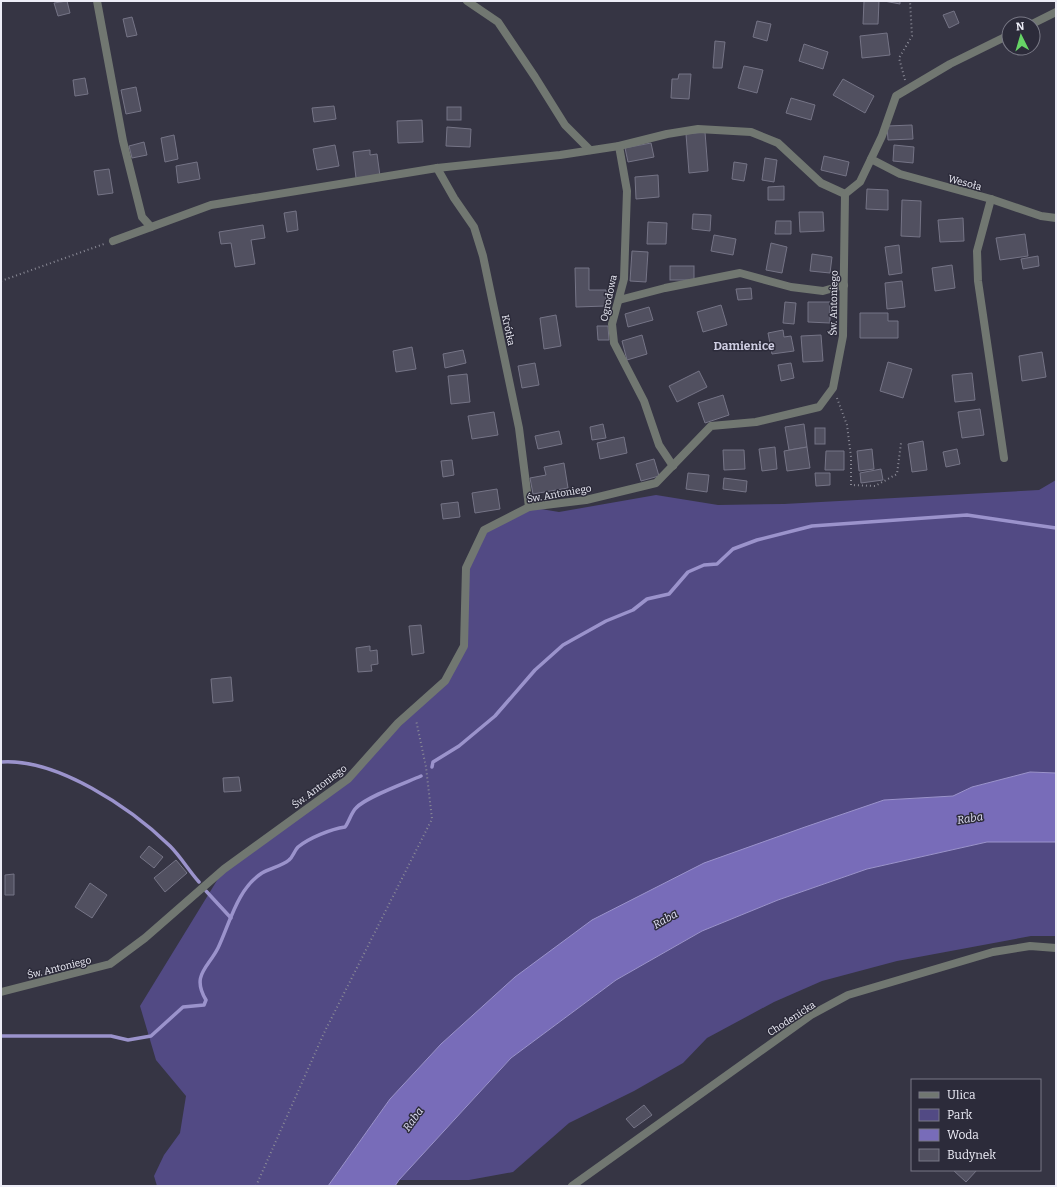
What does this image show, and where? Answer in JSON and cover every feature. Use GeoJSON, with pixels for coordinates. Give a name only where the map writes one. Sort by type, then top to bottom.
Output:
{"type":"FeatureCollection","features":[{"type":"Feature","properties":{"kind":"street"},"geometry":{"type":"LineString","coordinates":[[97,1],[125,148],[142,217],[151,227]]}},
{"type":"Feature","properties":{"kind":"street"},"geometry":{"type":"LineString","coordinates":[[467,1],[498,22],[535,76],[565,125],[590,150]]}},
{"type":"Feature","properties":{"kind":"street"},"geometry":{"type":"LineString","coordinates":[[1041,20],[1056,12]]}},
{"type":"Feature","properties":{"kind":"street"},"geometry":{"type":"LineString","coordinates":[[113,241],[210,205],[437,168],[560,155],[619,146],[667,134],[698,129],[751,132],[778,143],[821,183],[845,194],[860,182],[882,136],[896,96],[950,64],[1001,39]]}},
{"type":"Feature","properties":{"kind":"street","name":"Ogrodowa"},"geometry":{"type":"LineString","coordinates":[[619,146],[627,191],[624,279],[612,324],[614,343],[644,401],[659,445],[673,466]]}},
{"type":"Feature","properties":{"kind":"street","name":"Wesoła"},"geometry":{"type":"LineString","coordinates":[[871,159],[900,174],[991,199],[1041,216],[1056,218]]}},
{"type":"Feature","properties":{"kind":"street","name":"Krótka"},"geometry":{"type":"LineString","coordinates":[[437,168],[454,198],[474,227],[483,256],[519,428],[529,507]]}},
{"type":"Feature","properties":{"kind":"street","name":"Św. Antoniego"},"geometry":{"type":"LineString","coordinates":[[1,992],[110,964],[145,938],[224,869],[348,779],[398,723],[445,681],[464,646],[466,568],[484,530],[529,507],[586,500],[656,483],[711,426],[756,422],[819,407],[833,388],[843,336],[845,194]]}},
{"type":"Feature","properties":{"kind":"street"},"geometry":{"type":"LineString","coordinates":[[991,199],[977,251],[978,281],[1004,458]]}},
{"type":"Feature","properties":{"kind":"street"},"geometry":{"type":"LineString","coordinates":[[619,300],[665,288],[740,274],[791,287],[823,291],[844,285]]}},
{"type":"Feature","properties":{"kind":"street","name":"Chodenicka"},"geometry":{"type":"LineString","coordinates":[[572,1186],[811,1015],[848,995],[993,952],[1030,946],[1056,948]]}},
{"type":"Feature","properties":{"kind":"path"},"geometry":{"type":"LineString","coordinates":[[908,88],[899,58],[912,36],[910,1]]}},
{"type":"Feature","properties":{"kind":"path"},"geometry":{"type":"LineString","coordinates":[[1,281],[113,241]]}},
{"type":"Feature","properties":{"kind":"path"},"geometry":{"type":"LineString","coordinates":[[833,388],[847,425],[851,457],[851,485],[876,486],[896,474],[900,442]]}},
{"type":"Feature","properties":{"kind":"path"},"geometry":{"type":"LineString","coordinates":[[256,1186],[324,1033],[432,819],[426,767],[414,709]]}},
{"type":"Feature","properties":{"kind":"green space"},"geometry":{"type":"Polygon","coordinates":[[[1056,480],[1056,773],[1030,772],[972,787],[954,796],[884,800],[515,977],[441,1044],[390,1099],[328,1186],[157,1186],[154,1176],[164,1155],[180,1133],[186,1096],[156,1060],[140,1006],[224,869],[348,779],[445,681],[464,646],[466,568],[484,530],[529,507],[559,512],[656,495],[718,505],[784,504],[1039,490],[1056,480]]]}},
{"type":"Feature","properties":{"kind":"green space"},"geometry":{"type":"Polygon","coordinates":[[[987,842],[1056,842],[1056,936],[1031,936],[897,961],[822,981],[774,1002],[707,1038],[683,1063],[634,1091],[569,1123],[513,1172],[469,1180],[399,1180],[511,1058],[616,980],[702,931],[778,900],[867,869],[987,842]]]}},
{"type":"Feature","properties":{"kind":"water","name":"Raba"},"geometry":{"type":"Polygon","coordinates":[[[1030,772],[1056,773],[1056,842],[987,842],[867,869],[778,900],[702,931],[616,980],[511,1058],[395,1186],[328,1186],[390,1099],[441,1044],[515,977],[592,920],[704,863],[884,800],[953,796],[972,787],[1030,772]]]}},
{"type":"Feature","properties":{"kind":"building"},"geometry":{"type":"Polygon","coordinates":[[[67,1],[70,13],[58,16],[54,3],[67,1]]]}},
{"type":"Feature","properties":{"kind":"building"},"geometry":{"type":"Polygon","coordinates":[[[864,1],[879,1],[878,24],[863,24],[864,1]]]}},
{"type":"Feature","properties":{"kind":"building"},"geometry":{"type":"Polygon","coordinates":[[[884,1],[900,1],[900,4],[884,1]]]}},
{"type":"Feature","properties":{"kind":"building"},"geometry":{"type":"Polygon","coordinates":[[[954,11],[959,23],[949,28],[943,15],[954,11]]]}},
{"type":"Feature","properties":{"kind":"building"},"geometry":{"type":"Polygon","coordinates":[[[132,17],[137,35],[127,37],[123,19],[132,17]]]}},
{"type":"Feature","properties":{"kind":"building"},"geometry":{"type":"Polygon","coordinates":[[[757,21],[771,24],[767,41],[753,37],[757,21]]]}},
{"type":"Feature","properties":{"kind":"building"},"geometry":{"type":"Polygon","coordinates":[[[887,33],[890,55],[862,58],[860,36],[887,33]]]}},
{"type":"Feature","properties":{"kind":"building"},"geometry":{"type":"Polygon","coordinates":[[[715,41],[725,42],[722,68],[713,68],[715,41]]]}},
{"type":"Feature","properties":{"kind":"building"},"geometry":{"type":"Polygon","coordinates":[[[804,44],[828,52],[823,69],[799,61],[804,44]]]}},
{"type":"Feature","properties":{"kind":"building"},"geometry":{"type":"Polygon","coordinates":[[[744,66],[763,70],[757,93],[738,88],[744,66]]]}},
{"type":"Feature","properties":{"kind":"building"},"geometry":{"type":"Polygon","coordinates":[[[679,74],[691,74],[689,99],[671,98],[672,79],[678,79],[679,74]]]}},
{"type":"Feature","properties":{"kind":"building"},"geometry":{"type":"Polygon","coordinates":[[[85,78],[88,94],[75,96],[73,80],[85,78]]]}},
{"type":"Feature","properties":{"kind":"building"},"geometry":{"type":"Polygon","coordinates":[[[843,79],[874,96],[865,113],[833,95],[843,79]]]}},
{"type":"Feature","properties":{"kind":"building"},"geometry":{"type":"Polygon","coordinates":[[[136,87],[141,111],[126,114],[121,90],[136,87]]]}},
{"type":"Feature","properties":{"kind":"building"},"geometry":{"type":"Polygon","coordinates":[[[791,98],[815,105],[811,120],[786,113],[791,98]]]}},
{"type":"Feature","properties":{"kind":"building"},"geometry":{"type":"Polygon","coordinates":[[[334,106],[336,119],[314,122],[312,108],[334,106]]]}},
{"type":"Feature","properties":{"kind":"building"},"geometry":{"type":"Polygon","coordinates":[[[447,107],[461,107],[461,120],[447,120],[447,107]]]}},
{"type":"Feature","properties":{"kind":"building"},"geometry":{"type":"Polygon","coordinates":[[[422,120],[423,142],[398,143],[397,121],[422,120]]]}},
{"type":"Feature","properties":{"kind":"building"},"geometry":{"type":"Polygon","coordinates":[[[912,125],[913,139],[888,140],[887,126],[912,125]]]}},
{"type":"Feature","properties":{"kind":"building"},"geometry":{"type":"Polygon","coordinates":[[[447,127],[471,129],[470,147],[446,146],[447,127]]]}},
{"type":"Feature","properties":{"kind":"building"},"geometry":{"type":"Polygon","coordinates":[[[705,132],[708,171],[689,173],[686,134],[705,132]]]}},
{"type":"Feature","properties":{"kind":"building"},"geometry":{"type":"Polygon","coordinates":[[[174,135],[178,159],[165,162],[161,138],[174,135]]]}},
{"type":"Feature","properties":{"kind":"building"},"geometry":{"type":"Polygon","coordinates":[[[144,142],[147,155],[132,158],[129,146],[144,142]]]}},
{"type":"Feature","properties":{"kind":"building"},"geometry":{"type":"Polygon","coordinates":[[[651,143],[654,157],[628,162],[625,148],[651,143]]]}},
{"type":"Feature","properties":{"kind":"building"},"geometry":{"type":"Polygon","coordinates":[[[335,145],[339,166],[317,170],[313,149],[335,145]]]}},
{"type":"Feature","properties":{"kind":"building"},"geometry":{"type":"Polygon","coordinates":[[[894,145],[914,147],[913,163],[893,161],[894,145]]]}},
{"type":"Feature","properties":{"kind":"building"},"geometry":{"type":"Polygon","coordinates":[[[370,150],[370,155],[377,154],[380,176],[356,178],[353,152],[370,150]]]}},
{"type":"Feature","properties":{"kind":"building"},"geometry":{"type":"Polygon","coordinates":[[[824,156],[849,162],[846,176],[821,170],[824,156]]]}},
{"type":"Feature","properties":{"kind":"building"},"geometry":{"type":"Polygon","coordinates":[[[765,158],[777,160],[774,182],[762,180],[765,158]]]}},
{"type":"Feature","properties":{"kind":"building"},"geometry":{"type":"Polygon","coordinates":[[[197,162],[200,179],[178,183],[176,166],[197,162]]]}},
{"type":"Feature","properties":{"kind":"building"},"geometry":{"type":"Polygon","coordinates":[[[734,162],[747,164],[744,181],[732,179],[734,162]]]}},
{"type":"Feature","properties":{"kind":"building"},"geometry":{"type":"Polygon","coordinates":[[[109,169],[113,193],[98,195],[94,171],[109,169]]]}},
{"type":"Feature","properties":{"kind":"building"},"geometry":{"type":"Polygon","coordinates":[[[658,175],[659,197],[636,199],[635,177],[658,175]]]}},
{"type":"Feature","properties":{"kind":"building"},"geometry":{"type":"Polygon","coordinates":[[[784,186],[784,200],[768,200],[768,187],[784,186]]]}},
{"type":"Feature","properties":{"kind":"building"},"geometry":{"type":"Polygon","coordinates":[[[867,189],[888,190],[888,210],[866,209],[867,189]]]}},
{"type":"Feature","properties":{"kind":"building"},"geometry":{"type":"Polygon","coordinates":[[[902,200],[921,201],[920,237],[901,236],[902,200]]]}},
{"type":"Feature","properties":{"kind":"building"},"geometry":{"type":"Polygon","coordinates":[[[296,211],[298,230],[287,232],[284,213],[296,211]]]}},
{"type":"Feature","properties":{"kind":"building"},"geometry":{"type":"Polygon","coordinates":[[[799,212],[823,212],[824,231],[800,232],[799,212]]]}},
{"type":"Feature","properties":{"kind":"building"},"geometry":{"type":"Polygon","coordinates":[[[693,214],[711,215],[710,231],[692,229],[693,214]]]}},
{"type":"Feature","properties":{"kind":"building"},"geometry":{"type":"Polygon","coordinates":[[[963,218],[964,241],[940,242],[938,220],[963,218]]]}},
{"type":"Feature","properties":{"kind":"building"},"geometry":{"type":"Polygon","coordinates":[[[776,221],[791,221],[791,234],[775,234],[776,221]]]}},
{"type":"Feature","properties":{"kind":"building"},"geometry":{"type":"Polygon","coordinates":[[[648,222],[667,223],[666,244],[647,244],[648,222]]]}},
{"type":"Feature","properties":{"kind":"building"},"geometry":{"type":"Polygon","coordinates":[[[263,225],[265,238],[251,240],[255,264],[235,267],[231,243],[221,244],[219,232],[263,225]]]}},
{"type":"Feature","properties":{"kind":"building"},"geometry":{"type":"Polygon","coordinates":[[[1025,234],[1028,256],[1000,260],[996,238],[1025,234]]]}},
{"type":"Feature","properties":{"kind":"building"},"geometry":{"type":"Polygon","coordinates":[[[714,235],[736,239],[733,255],[711,251],[714,235]]]}},
{"type":"Feature","properties":{"kind":"building"},"geometry":{"type":"Polygon","coordinates":[[[771,243],[787,247],[782,273],[766,270],[771,243]]]}},
{"type":"Feature","properties":{"kind":"building"},"geometry":{"type":"Polygon","coordinates":[[[899,245],[902,273],[889,275],[885,247],[899,245]]]}},
{"type":"Feature","properties":{"kind":"building"},"geometry":{"type":"Polygon","coordinates":[[[632,251],[648,252],[646,282],[630,281],[632,251]]]}},
{"type":"Feature","properties":{"kind":"building"},"geometry":{"type":"Polygon","coordinates":[[[812,254],[832,257],[830,273],[810,271],[812,254]]]}},
{"type":"Feature","properties":{"kind":"building"},"geometry":{"type":"Polygon","coordinates":[[[1038,256],[1039,266],[1023,269],[1021,259],[1038,256]]]}},
{"type":"Feature","properties":{"kind":"building"},"geometry":{"type":"Polygon","coordinates":[[[952,265],[955,288],[935,291],[932,268],[952,265]]]}},
{"type":"Feature","properties":{"kind":"building"},"geometry":{"type":"Polygon","coordinates":[[[670,266],[694,266],[694,280],[670,280],[670,266]]]}},
{"type":"Feature","properties":{"kind":"building"},"geometry":{"type":"Polygon","coordinates":[[[575,268],[589,268],[589,290],[606,290],[606,306],[576,307],[575,268]]]}},
{"type":"Feature","properties":{"kind":"building"},"geometry":{"type":"Polygon","coordinates":[[[902,281],[905,307],[887,309],[885,283],[902,281]]]}},
{"type":"Feature","properties":{"kind":"building"},"geometry":{"type":"Polygon","coordinates":[[[751,288],[752,299],[738,300],[736,289],[751,288]]]}},
{"type":"Feature","properties":{"kind":"building"},"geometry":{"type":"Polygon","coordinates":[[[785,302],[796,303],[794,324],[783,323],[785,302]]]}},
{"type":"Feature","properties":{"kind":"building"},"geometry":{"type":"Polygon","coordinates":[[[808,302],[830,302],[830,323],[808,322],[808,302]]]}},
{"type":"Feature","properties":{"kind":"building"},"geometry":{"type":"Polygon","coordinates":[[[721,305],[727,325],[703,332],[697,312],[721,305]]]}},
{"type":"Feature","properties":{"kind":"building"},"geometry":{"type":"Polygon","coordinates":[[[649,307],[653,320],[628,327],[625,314],[649,307]]]}},
{"type":"Feature","properties":{"kind":"building"},"geometry":{"type":"Polygon","coordinates":[[[860,313],[888,313],[888,321],[898,321],[898,338],[860,338],[860,313]]]}},
{"type":"Feature","properties":{"kind":"building"},"geometry":{"type":"Polygon","coordinates":[[[556,315],[561,346],[544,349],[540,318],[556,315]]]}},
{"type":"Feature","properties":{"kind":"building"},"geometry":{"type":"Polygon","coordinates":[[[597,326],[608,326],[609,340],[598,340],[597,326]]]}},
{"type":"Feature","properties":{"kind":"building"},"geometry":{"type":"Polygon","coordinates":[[[783,330],[784,337],[791,336],[794,351],[772,354],[768,333],[783,330]]]}},
{"type":"Feature","properties":{"kind":"building"},"geometry":{"type":"Polygon","coordinates":[[[642,335],[647,354],[627,360],[622,341],[642,335]]]}},
{"type":"Feature","properties":{"kind":"building"},"geometry":{"type":"Polygon","coordinates":[[[821,335],[823,361],[803,362],[801,336],[821,335]]]}},
{"type":"Feature","properties":{"kind":"building"},"geometry":{"type":"Polygon","coordinates":[[[412,347],[416,369],[396,372],[393,351],[412,347]]]}},
{"type":"Feature","properties":{"kind":"building"},"geometry":{"type":"Polygon","coordinates":[[[463,350],[466,363],[445,368],[443,354],[463,350]]]}},
{"type":"Feature","properties":{"kind":"building"},"geometry":{"type":"Polygon","coordinates":[[[1042,352],[1046,377],[1022,381],[1019,356],[1042,352]]]}},
{"type":"Feature","properties":{"kind":"building"},"geometry":{"type":"Polygon","coordinates":[[[888,362],[912,369],[903,398],[880,391],[888,362]]]}},
{"type":"Feature","properties":{"kind":"building"},"geometry":{"type":"Polygon","coordinates":[[[535,363],[539,385],[522,388],[518,366],[535,363]]]}},
{"type":"Feature","properties":{"kind":"building"},"geometry":{"type":"Polygon","coordinates":[[[791,363],[794,378],[781,381],[778,365],[791,363]]]}},
{"type":"Feature","properties":{"kind":"building"},"geometry":{"type":"Polygon","coordinates":[[[699,371],[707,387],[677,402],[669,386],[699,371]]]}},
{"type":"Feature","properties":{"kind":"building"},"geometry":{"type":"Polygon","coordinates":[[[972,373],[975,400],[955,402],[952,375],[972,373]]]}},
{"type":"Feature","properties":{"kind":"building"},"geometry":{"type":"Polygon","coordinates":[[[467,374],[470,402],[451,404],[448,376],[467,374]]]}},
{"type":"Feature","properties":{"kind":"building"},"geometry":{"type":"Polygon","coordinates":[[[723,395],[729,415],[705,423],[698,403],[723,395]]]}},
{"type":"Feature","properties":{"kind":"building"},"geometry":{"type":"Polygon","coordinates":[[[980,409],[984,435],[962,438],[958,412],[980,409]]]}},
{"type":"Feature","properties":{"kind":"building"},"geometry":{"type":"Polygon","coordinates":[[[494,412],[498,435],[472,439],[468,416],[494,412]]]}},
{"type":"Feature","properties":{"kind":"building"},"geometry":{"type":"Polygon","coordinates":[[[603,424],[606,438],[592,440],[590,427],[603,424]]]}},
{"type":"Feature","properties":{"kind":"building"},"geometry":{"type":"Polygon","coordinates":[[[804,424],[807,447],[789,450],[785,427],[804,424]]]}},
{"type":"Feature","properties":{"kind":"building"},"geometry":{"type":"Polygon","coordinates":[[[815,428],[825,428],[825,444],[815,444],[815,428]]]}},
{"type":"Feature","properties":{"kind":"building"},"geometry":{"type":"Polygon","coordinates":[[[559,431],[562,444],[538,449],[535,436],[559,431]]]}},
{"type":"Feature","properties":{"kind":"building"},"geometry":{"type":"Polygon","coordinates":[[[624,437],[627,453],[600,459],[597,443],[624,437]]]}},
{"type":"Feature","properties":{"kind":"building"},"geometry":{"type":"Polygon","coordinates":[[[923,441],[927,470],[912,472],[908,444],[923,441]]]}},
{"type":"Feature","properties":{"kind":"building"},"geometry":{"type":"Polygon","coordinates":[[[775,447],[777,469],[762,471],[759,449],[775,447]]]}},
{"type":"Feature","properties":{"kind":"building"},"geometry":{"type":"Polygon","coordinates":[[[807,447],[810,468],[787,471],[784,451],[807,447]]]}},
{"type":"Feature","properties":{"kind":"building"},"geometry":{"type":"Polygon","coordinates":[[[872,449],[874,469],[859,471],[857,451],[872,449]]]}},
{"type":"Feature","properties":{"kind":"building"},"geometry":{"type":"Polygon","coordinates":[[[957,449],[960,464],[946,467],[943,452],[957,449]]]}},
{"type":"Feature","properties":{"kind":"building"},"geometry":{"type":"Polygon","coordinates":[[[723,450],[744,450],[745,469],[724,470],[723,450]]]}},
{"type":"Feature","properties":{"kind":"building"},"geometry":{"type":"Polygon","coordinates":[[[826,451],[844,451],[844,470],[825,470],[826,451]]]}},
{"type":"Feature","properties":{"kind":"building"},"geometry":{"type":"Polygon","coordinates":[[[654,459],[659,476],[641,481],[636,464],[654,459]]]}},
{"type":"Feature","properties":{"kind":"building"},"geometry":{"type":"Polygon","coordinates":[[[452,460],[454,475],[443,477],[441,461],[452,460]]]}},
{"type":"Feature","properties":{"kind":"building"},"geometry":{"type":"Polygon","coordinates":[[[564,463],[568,488],[533,494],[530,478],[546,475],[544,467],[564,463]]]}},
{"type":"Feature","properties":{"kind":"building"},"geometry":{"type":"Polygon","coordinates":[[[881,469],[883,480],[861,483],[860,473],[881,469]]]}},
{"type":"Feature","properties":{"kind":"building"},"geometry":{"type":"Polygon","coordinates":[[[688,473],[709,475],[707,492],[686,489],[688,473]]]}},
{"type":"Feature","properties":{"kind":"building"},"geometry":{"type":"Polygon","coordinates":[[[815,473],[830,473],[830,485],[816,486],[815,473]]]}},
{"type":"Feature","properties":{"kind":"building"},"geometry":{"type":"Polygon","coordinates":[[[724,478],[747,481],[746,492],[723,489],[724,478]]]}},
{"type":"Feature","properties":{"kind":"building"},"geometry":{"type":"Polygon","coordinates":[[[497,489],[500,509],[475,513],[472,493],[497,489]]]}},
{"type":"Feature","properties":{"kind":"building"},"geometry":{"type":"Polygon","coordinates":[[[458,502],[460,517],[443,519],[441,504],[458,502]]]}},
{"type":"Feature","properties":{"kind":"building"},"geometry":{"type":"Polygon","coordinates":[[[421,625],[424,653],[412,655],[409,626],[421,625]]]}},
{"type":"Feature","properties":{"kind":"building"},"geometry":{"type":"Polygon","coordinates":[[[370,646],[370,651],[377,650],[378,664],[371,665],[372,671],[358,672],[356,648],[370,646]]]}},
{"type":"Feature","properties":{"kind":"building"},"geometry":{"type":"Polygon","coordinates":[[[231,677],[233,701],[213,703],[211,679],[231,677]]]}},
{"type":"Feature","properties":{"kind":"building"},"geometry":{"type":"Polygon","coordinates":[[[239,777],[241,791],[224,792],[223,778],[239,777]]]}},
{"type":"Feature","properties":{"kind":"building"},"geometry":{"type":"Polygon","coordinates":[[[149,846],[163,857],[154,868],[140,857],[149,846]]]}},
{"type":"Feature","properties":{"kind":"building"},"geometry":{"type":"Polygon","coordinates":[[[176,860],[187,873],[165,892],[154,878],[176,860]]]}},
{"type":"Feature","properties":{"kind":"building"},"geometry":{"type":"Polygon","coordinates":[[[14,874],[14,895],[5,895],[5,875],[14,874]]]}},
{"type":"Feature","properties":{"kind":"building"},"geometry":{"type":"Polygon","coordinates":[[[90,883],[107,895],[92,918],[75,907],[90,883]]]}},
{"type":"Feature","properties":{"kind":"building"},"geometry":{"type":"Polygon","coordinates":[[[644,1105],[652,1115],[634,1128],[626,1119],[644,1105]]]}},
{"type":"Feature","properties":{"kind":"building"},"geometry":{"type":"Polygon","coordinates":[[[954,1171],[976,1171],[966,1182],[954,1171]]]}},
{"type":"Feature","properties":{"kind":"waterway"},"geometry":{"type":"LineString","coordinates":[[432,767],[433,762],[459,746],[495,716],[535,670],[563,645],[606,621],[633,610],[647,599],[669,594],[688,572],[704,565],[717,564],[733,549],[757,540],[812,526],[967,515],[1056,528]]}},
{"type":"Feature","properties":{"kind":"waterway"},"geometry":{"type":"LineString","coordinates":[[1,762],[23,763],[46,768],[92,788],[135,816],[154,831],[178,855],[199,882]]}},
{"type":"Feature","properties":{"kind":"waterway"},"geometry":{"type":"LineString","coordinates":[[1,1036],[111,1036],[128,1040],[151,1036],[183,1007],[204,1005],[206,1000],[200,984],[203,972],[218,948],[240,897],[253,880],[262,873],[289,860],[295,850],[308,840],[327,832],[345,827],[354,810],[368,799],[421,776]]}},
{"type":"Feature","properties":{"kind":"waterway"},"geometry":{"type":"LineString","coordinates":[[206,891],[231,918]]}},
{"type":"Feature","properties":{"kind":"district","name":"Damienice"},"geometry":{"type":"Point","coordinates":[744,346]}}]}
